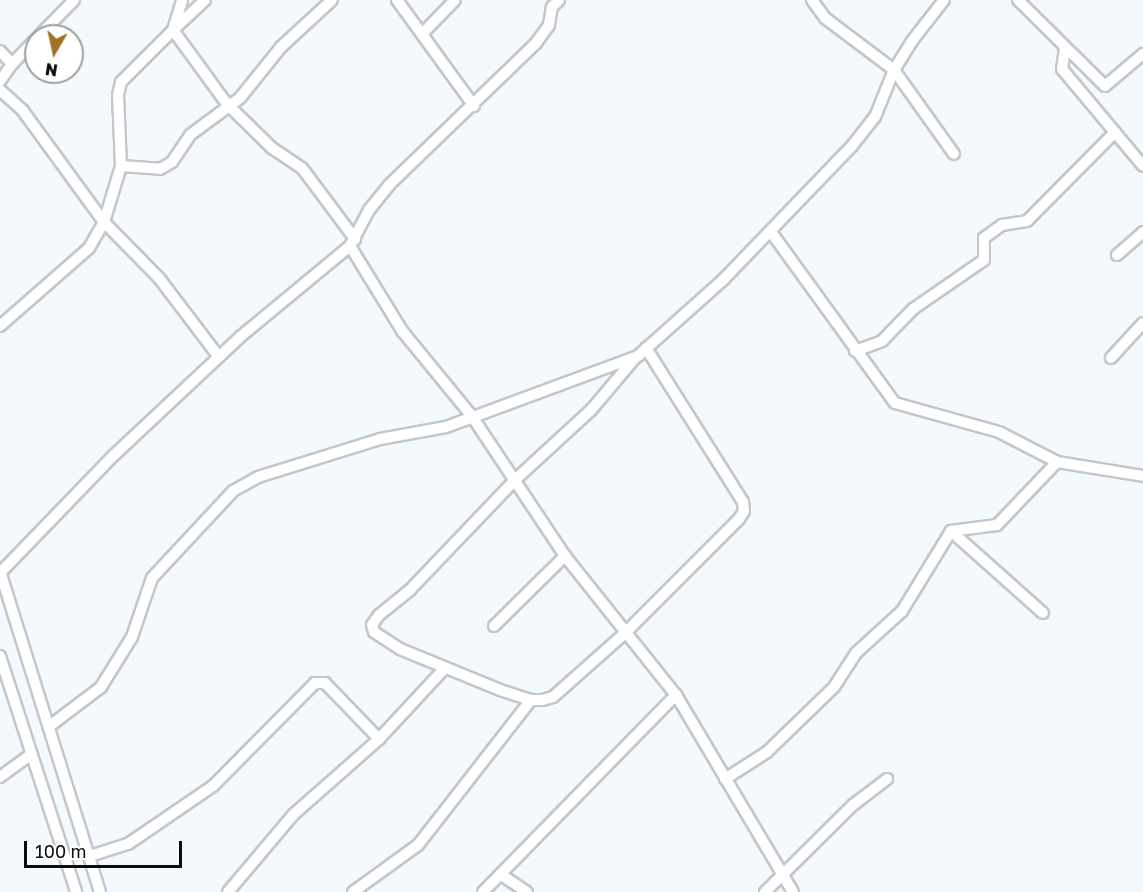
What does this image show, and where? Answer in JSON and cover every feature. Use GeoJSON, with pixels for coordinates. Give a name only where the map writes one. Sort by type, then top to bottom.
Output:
{"type":"FeatureCollection","features":[{"type":"Feature","properties":{"kind":"street"},"geometry":{"type":"LineString","coordinates":[[51,24],[74,0]]}},
{"type":"Feature","properties":{"kind":"street"},"geometry":{"type":"LineString","coordinates":[[0,326],[88,248],[104,222],[121,166],[118,95],[121,82],[205,0]]}},
{"type":"Feature","properties":{"kind":"street"},"geometry":{"type":"LineString","coordinates":[[121,166],[160,169],[172,162],[190,135],[227,105],[240,98],[281,47],[332,0]]}},
{"type":"Feature","properties":{"kind":"street"},"geometry":{"type":"LineString","coordinates":[[397,0],[474,106]]}},
{"type":"Feature","properties":{"kind":"street"},"geometry":{"type":"LineString","coordinates":[[422,34],[455,0]]}},
{"type":"Feature","properties":{"kind":"street"},"geometry":{"type":"LineString","coordinates":[[812,0],[825,18],[894,70],[954,154]]}},
{"type":"Feature","properties":{"kind":"street"},"geometry":{"type":"LineString","coordinates":[[642,352],[743,502],[744,511],[625,633],[553,697],[531,700],[445,668],[383,640],[374,632],[372,625],[515,480],[591,410],[642,352],[771,232],[875,117],[894,70],[944,0]]}},
{"type":"Feature","properties":{"kind":"street"},"geometry":{"type":"LineString","coordinates":[[1018,0],[1105,86]]}},
{"type":"Feature","properties":{"kind":"street"},"geometry":{"type":"LineString","coordinates":[[100,892],[51,725],[0,572],[113,456],[282,299],[352,242],[369,210],[389,185],[474,106],[536,43],[549,25],[552,2]]}},
{"type":"Feature","properties":{"kind":"street"},"geometry":{"type":"LineString","coordinates":[[177,3],[173,30],[227,105],[272,148],[302,168],[352,242],[403,332],[471,415],[565,556],[676,695],[725,779],[785,873],[793,892]]}},
{"type":"Feature","properties":{"kind":"street"},"geometry":{"type":"LineString","coordinates":[[1065,48],[1062,69],[1143,166]]}},
{"type":"Feature","properties":{"kind":"street"},"geometry":{"type":"LineString","coordinates":[[0,51],[12,64]]}},
{"type":"Feature","properties":{"kind":"street"},"geometry":{"type":"LineString","coordinates":[[0,81],[24,52]]}},
{"type":"Feature","properties":{"kind":"street"},"geometry":{"type":"LineString","coordinates":[[1089,100],[1143,54]]}},
{"type":"Feature","properties":{"kind":"street"},"geometry":{"type":"LineString","coordinates":[[0,90],[22,111],[104,222],[159,278],[219,357]]}},
{"type":"Feature","properties":{"kind":"street"},"geometry":{"type":"LineString","coordinates":[[855,351],[882,341],[913,309],[984,260],[984,238],[1002,225],[1027,221],[1115,132]]}},
{"type":"Feature","properties":{"kind":"street"},"geometry":{"type":"LineString","coordinates":[[771,232],[855,351],[895,403],[999,432],[1057,462],[1143,476]]}},
{"type":"Feature","properties":{"kind":"street"},"geometry":{"type":"LineString","coordinates":[[1117,255],[1143,232]]}},
{"type":"Feature","properties":{"kind":"street"},"geometry":{"type":"LineString","coordinates":[[1111,358],[1143,323]]}},
{"type":"Feature","properties":{"kind":"street"},"geometry":{"type":"LineString","coordinates":[[51,725],[101,687],[132,637],[152,578],[233,490],[289,467],[380,439],[429,432],[642,352]]}},
{"type":"Feature","properties":{"kind":"street"},"geometry":{"type":"LineString","coordinates":[[951,531],[997,525],[1057,462]]}},
{"type":"Feature","properties":{"kind":"street"},"geometry":{"type":"LineString","coordinates":[[951,531],[1043,613]]}},
{"type":"Feature","properties":{"kind":"street"},"geometry":{"type":"LineString","coordinates":[[725,779],[767,752],[834,687],[856,653],[902,611],[951,531]]}},
{"type":"Feature","properties":{"kind":"street"},"geometry":{"type":"LineString","coordinates":[[494,626],[565,556]]}},
{"type":"Feature","properties":{"kind":"street"},"geometry":{"type":"LineString","coordinates":[[0,656],[76,892]]}},
{"type":"Feature","properties":{"kind":"street"},"geometry":{"type":"LineString","coordinates":[[228,892],[294,814],[380,739],[445,668]]}},
{"type":"Feature","properties":{"kind":"street"},"geometry":{"type":"LineString","coordinates":[[90,856],[128,844],[213,786],[315,683],[325,683],[380,739]]}},
{"type":"Feature","properties":{"kind":"street"},"geometry":{"type":"LineString","coordinates":[[483,892],[503,876],[676,695]]}},
{"type":"Feature","properties":{"kind":"street"},"geometry":{"type":"LineString","coordinates":[[353,892],[418,845],[531,700]]}},
{"type":"Feature","properties":{"kind":"street"},"geometry":{"type":"LineString","coordinates":[[0,777],[32,754]]}},
{"type":"Feature","properties":{"kind":"street"},"geometry":{"type":"LineString","coordinates":[[765,892],[853,806],[887,779]]}},
{"type":"Feature","properties":{"kind":"street"},"geometry":{"type":"LineString","coordinates":[[503,876],[527,892]]}}]}
